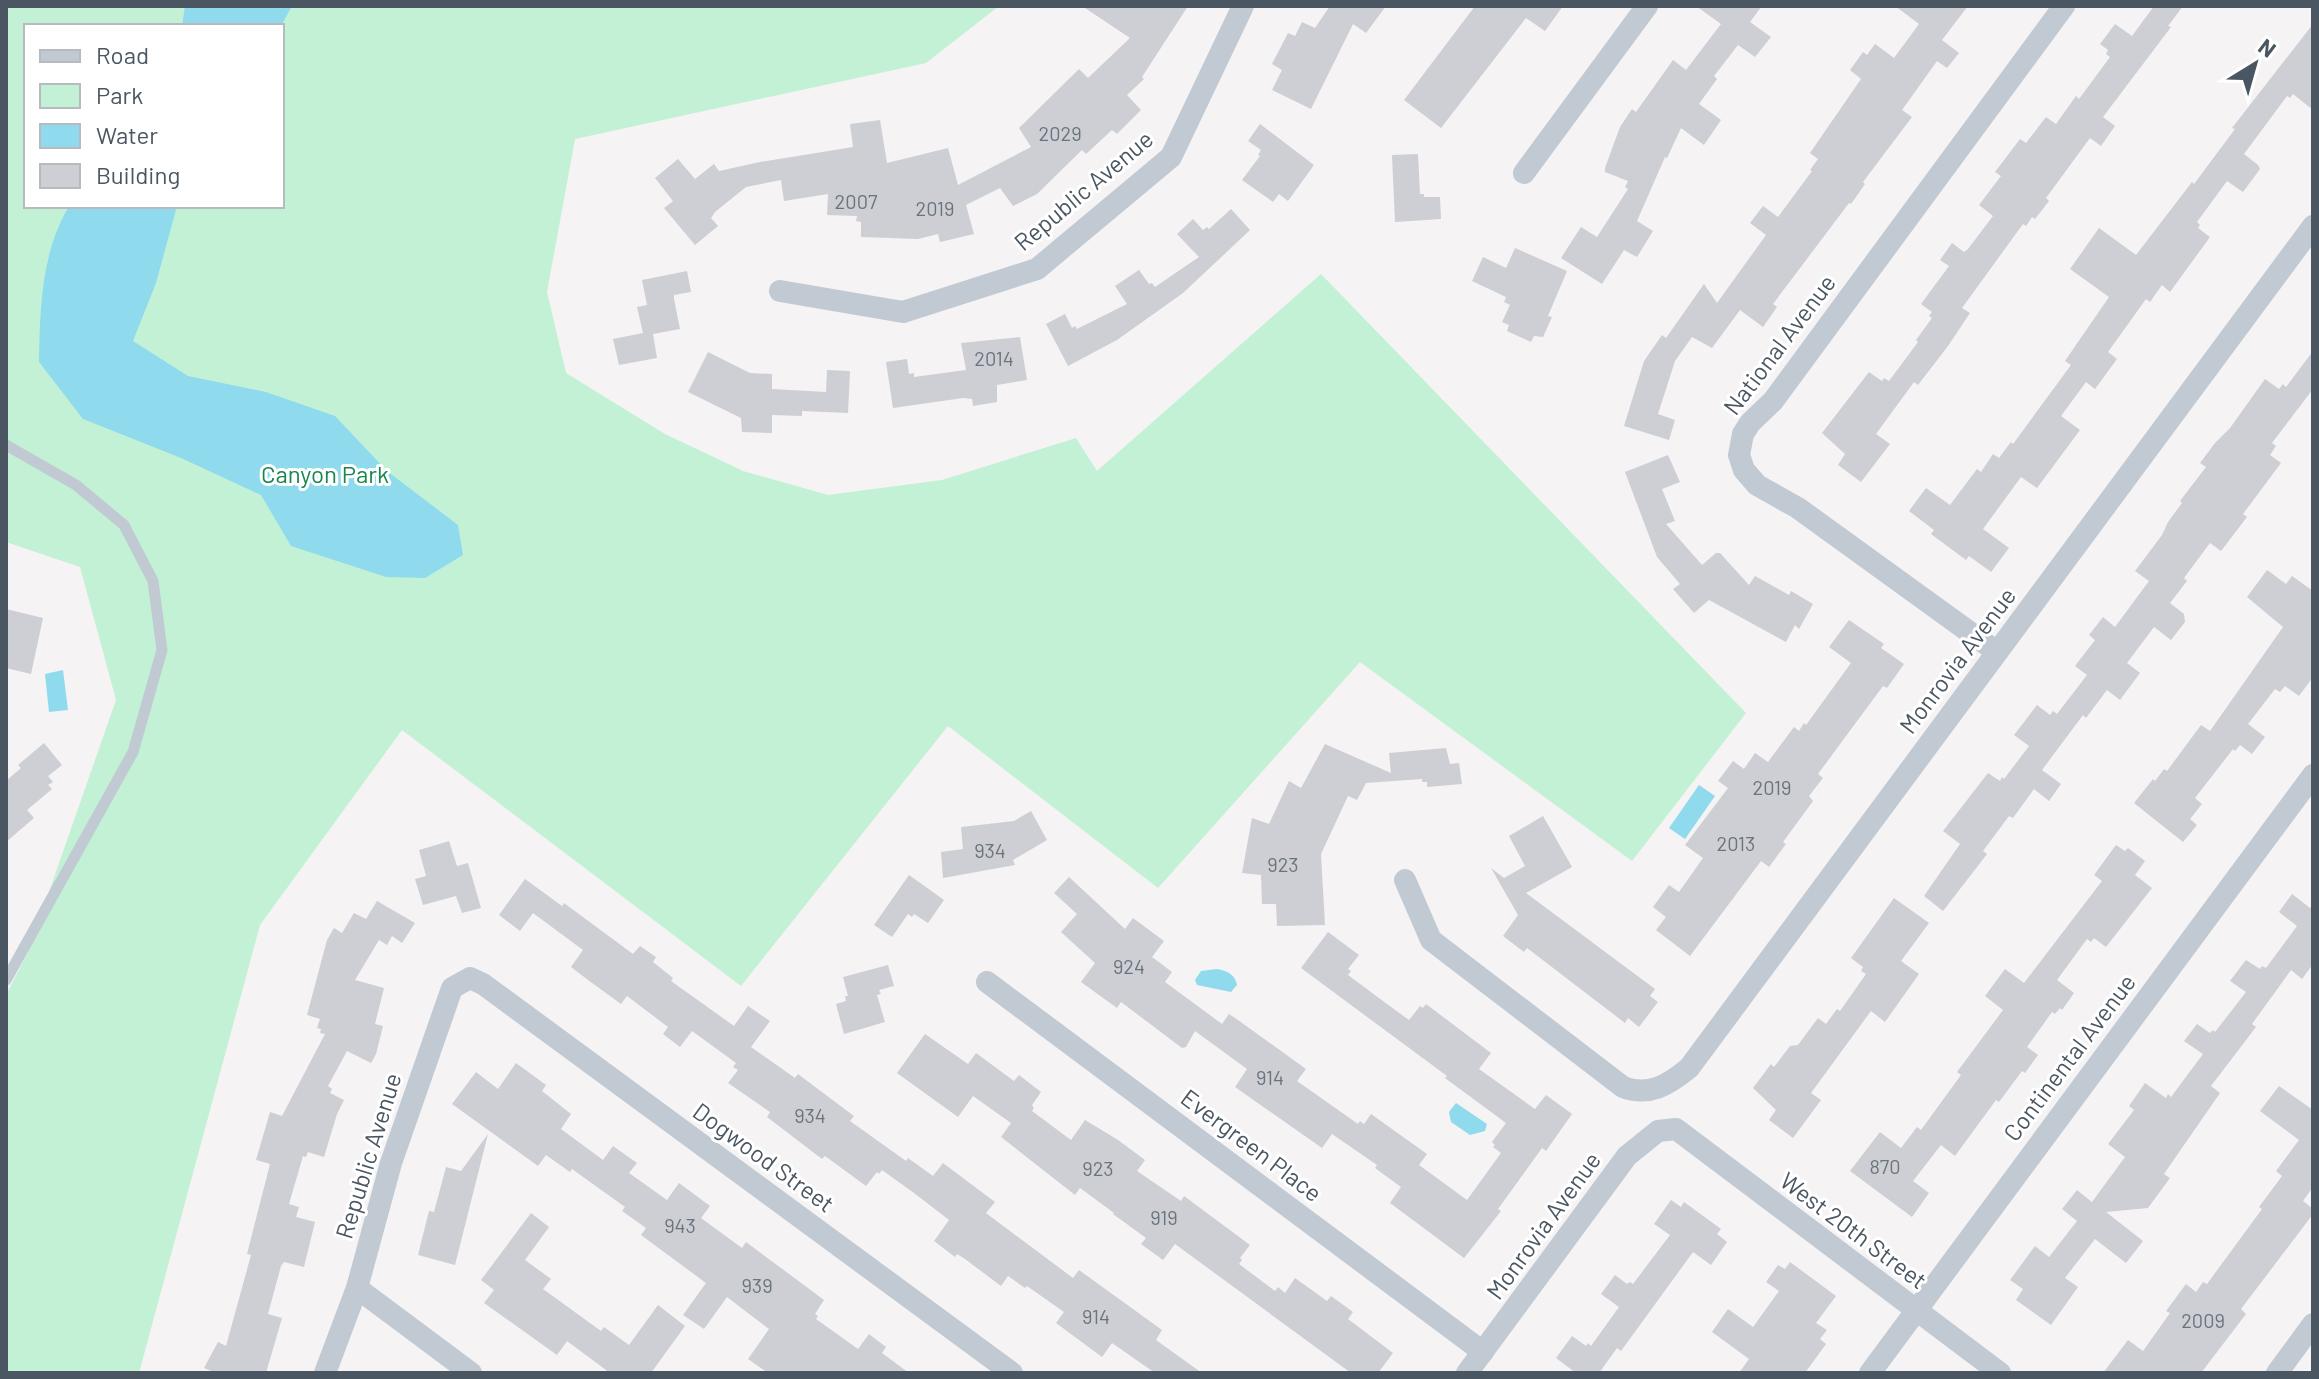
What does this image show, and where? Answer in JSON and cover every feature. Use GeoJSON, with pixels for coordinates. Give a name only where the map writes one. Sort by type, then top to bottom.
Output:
{"type":"FeatureCollection","features":[{"type":"Feature","properties":{"kind":"street","name":"Republic Avenue"},"geometry":{"type":"LineString","coordinates":[[780,291],[903,312],[1037,269],[1171,157],[1243,6]]}},
{"type":"Feature","properties":{"kind":"street"},"geometry":{"type":"LineString","coordinates":[[1524,173],[1647,6]]}},
{"type":"Feature","properties":{"kind":"street","name":"National Avenue"},"geometry":{"type":"LineString","coordinates":[[1997,652],[1798,508],[1757,485],[1744,470],[1739,455],[1743,434],[1750,423],[1773,401],[2064,6]]}},
{"type":"Feature","properties":{"kind":"street","name":"Monrovia Avenue"},"geometry":{"type":"LineString","coordinates":[[1405,880],[1431,940],[1623,1087],[1636,1092],[1657,1089],[1672,1082],[1689,1068],[2313,226]]}},
{"type":"Feature","properties":{"kind":"street","name":"Continental Avenue"},"geometry":{"type":"LineString","coordinates":[[1870,1373],[2313,775]]}},
{"type":"Feature","properties":{"kind":"street","name":"Republic Avenue"},"geometry":{"type":"LineString","coordinates":[[325,1373],[357,1288],[391,1163],[452,988],[470,978],[483,984]]}},
{"type":"Feature","properties":{"kind":"street","name":"Evergreen Place"},"geometry":{"type":"LineString","coordinates":[[987,982],[1483,1352]]}},
{"type":"Feature","properties":{"kind":"street","name":"Dogwood Street"},"geometry":{"type":"LineString","coordinates":[[483,984],[1012,1373]]}},
{"type":"Feature","properties":{"kind":"street","name":"Monrovia Avenue"},"geometry":{"type":"LineString","coordinates":[[1467,1373],[1627,1156],[1658,1131],[1676,1129]]}},
{"type":"Feature","properties":{"kind":"street","name":"West 20th Street"},"geometry":{"type":"LineString","coordinates":[[1676,1129],[2000,1373]]}},
{"type":"Feature","properties":{"kind":"street"},"geometry":{"type":"LineString","coordinates":[[357,1288],[471,1373]]}},
{"type":"Feature","properties":{"kind":"street"},"geometry":{"type":"LineString","coordinates":[[2277,1373],[2313,1324]]}},
{"type":"Feature","properties":{"kind":"lane"},"geometry":{"type":"LineString","coordinates":[[6,445],[76,485],[124,525],[153,581],[162,650],[133,752],[6,980]]}},
{"type":"Feature","properties":{"kind":"green space","name":"Canyon Park"},"geometry":{"type":"Polygon","coordinates":[[[6,6],[999,6],[926,63],[575,139],[547,292],[566,373],[665,434],[743,471],[828,495],[942,480],[1076,438],[1097,471],[1321,274],[1746,713],[1632,861],[1360,662],[1158,888],[948,726],[741,986],[402,730],[260,925],[139,1373],[6,1373],[6,995],[28,952],[116,700],[80,567],[6,542],[6,6]]]}},
{"type":"Feature","properties":{"kind":"water"},"geometry":{"type":"Polygon","coordinates":[[[185,6],[292,6],[282,24],[182,24],[185,6]]]}},
{"type":"Feature","properties":{"kind":"water"},"geometry":{"type":"Polygon","coordinates":[[[68,208],[176,208],[156,283],[133,341],[188,376],[266,392],[335,416],[387,471],[458,525],[463,555],[425,578],[386,577],[291,546],[261,495],[181,458],[83,419],[39,362],[47,262],[68,208]]]}},
{"type":"Feature","properties":{"kind":"water"},"geometry":{"type":"Polygon","coordinates":[[[63,670],[68,710],[49,712],[45,674],[63,670]]]}},
{"type":"Feature","properties":{"kind":"water"},"geometry":{"type":"Polygon","coordinates":[[[1699,785],[1715,796],[1685,839],[1669,828],[1699,785]]]}},
{"type":"Feature","properties":{"kind":"water"},"geometry":{"type":"Polygon","coordinates":[[[1217,969],[1234,978],[1237,985],[1231,992],[1197,985],[1195,980],[1201,971],[1217,969]]]}},
{"type":"Feature","properties":{"kind":"water"},"geometry":{"type":"Polygon","coordinates":[[[1456,1103],[1487,1124],[1485,1131],[1470,1135],[1451,1122],[1449,1112],[1456,1103]]]}},
{"type":"Feature","properties":{"kind":"building"},"geometry":{"type":"Polygon","coordinates":[[[1082,6],[1188,6],[1142,77],[1144,79],[1127,95],[1141,110],[1117,134],[1112,130],[1086,154],[1082,150],[1037,194],[1013,206],[1000,188],[966,205],[974,234],[940,242],[938,234],[918,239],[861,237],[861,222],[856,221],[857,216],[827,215],[828,194],[784,201],[781,180],[746,187],[715,212],[711,218],[718,226],[695,245],[664,208],[673,201],[655,178],[678,159],[695,179],[714,164],[719,171],[853,147],[850,124],[880,120],[887,163],[948,148],[958,185],[1031,147],[1019,128],[1079,69],[1088,78],[1130,38],[1082,6]]]}},
{"type":"Feature","properties":{"kind":"building"},"geometry":{"type":"Polygon","coordinates":[[[1330,6],[1386,6],[1366,33],[1353,24],[1311,109],[1272,90],[1282,70],[1272,64],[1288,33],[1295,36],[1302,22],[1315,28],[1330,6]]]}},
{"type":"Feature","properties":{"kind":"building"},"geometry":{"type":"Polygon","coordinates":[[[1475,6],[1563,6],[1545,31],[1526,18],[1441,128],[1404,100],[1475,6]]]}},
{"type":"Feature","properties":{"kind":"building"},"geometry":{"type":"Polygon","coordinates":[[[1696,6],[1762,6],[1750,22],[1771,37],[1755,57],[1738,45],[1714,76],[1717,79],[1699,104],[1721,120],[1704,145],[1681,128],[1637,221],[1653,231],[1637,257],[1624,250],[1602,284],[1561,258],[1581,227],[1597,237],[1628,189],[1625,187],[1628,181],[1605,172],[1605,168],[1620,127],[1632,109],[1636,112],[1673,60],[1686,70],[1721,24],[1696,6]]]}},
{"type":"Feature","properties":{"kind":"building"},"geometry":{"type":"Polygon","coordinates":[[[1895,6],[1968,6],[1942,40],[1959,53],[1947,68],[1937,61],[1902,110],[1912,117],[1863,182],[1865,184],[1851,204],[1773,304],[1777,307],[1763,327],[1740,310],[1712,348],[1692,337],[1675,361],[1658,414],[1675,420],[1669,440],[1624,426],[1644,361],[1662,335],[1666,338],[1704,284],[1717,303],[1766,235],[1750,223],[1763,206],[1778,217],[1812,171],[1818,159],[1810,153],[1861,79],[1850,70],[1863,52],[1867,55],[1875,44],[1894,58],[1919,24],[1895,6]]]}},
{"type":"Feature","properties":{"kind":"building"},"geometry":{"type":"Polygon","coordinates":[[[2154,6],[2183,6],[2168,26],[2171,27],[2103,117],[2115,126],[2101,146],[2090,138],[2046,198],[2049,201],[2035,219],[2032,217],[2026,226],[2023,224],[1962,308],[1970,313],[1948,346],[1918,385],[1914,382],[1876,434],[1890,444],[1861,482],[1838,465],[1845,454],[1822,433],[1869,372],[1882,381],[1884,378],[1889,381],[1918,342],[1916,340],[1932,318],[1929,316],[1932,312],[1921,304],[1949,266],[1940,260],[1952,243],[1964,252],[1968,249],[1993,216],[1979,205],[2001,176],[1995,172],[2020,139],[2026,143],[2046,117],[2056,124],[2110,57],[2106,54],[2108,50],[2100,44],[2115,24],[2132,36],[2154,6]]]}},
{"type":"Feature","properties":{"kind":"building"},"geometry":{"type":"Polygon","coordinates":[[[2313,24],[2313,110],[2293,94],[2290,98],[2287,96],[2244,154],[2260,169],[2243,192],[2227,181],[2197,222],[2200,225],[2198,228],[2210,237],[2170,292],[2162,285],[2150,302],[2146,299],[2108,352],[2117,359],[2095,389],[2086,382],[2061,416],[2080,430],[2037,488],[2021,477],[1983,529],[2009,548],[1991,572],[1969,556],[1966,560],[1931,534],[1934,530],[1909,511],[1926,488],[1950,505],[1977,469],[1981,472],[1993,454],[1999,458],[2011,442],[2013,444],[2071,365],[2065,361],[2109,297],[2070,269],[2099,228],[2136,255],[2192,182],[2194,184],[2235,129],[2232,128],[2313,24]]]}},
{"type":"Feature","properties":{"kind":"building"},"geometry":{"type":"Polygon","coordinates":[[[1260,124],[1314,165],[1288,201],[1279,194],[1273,202],[1242,180],[1260,156],[1261,150],[1248,141],[1260,124]]]}},
{"type":"Feature","properties":{"kind":"building"},"geometry":{"type":"Polygon","coordinates":[[[1418,154],[1420,194],[1440,197],[1441,219],[1395,222],[1392,155],[1418,154]]]}},
{"type":"Feature","properties":{"kind":"building"},"geometry":{"type":"Polygon","coordinates":[[[1231,209],[1250,230],[1183,293],[1117,340],[1068,366],[1046,324],[1065,314],[1072,328],[1075,326],[1077,329],[1127,304],[1115,286],[1139,270],[1155,287],[1199,257],[1177,234],[1193,219],[1203,230],[1209,229],[1231,209]]]}},
{"type":"Feature","properties":{"kind":"building"},"geometry":{"type":"Polygon","coordinates":[[[1515,248],[1567,271],[1548,316],[1552,317],[1543,337],[1534,336],[1531,342],[1507,331],[1509,325],[1502,322],[1510,305],[1504,302],[1506,297],[1472,281],[1483,257],[1506,268],[1515,248]]]}},
{"type":"Feature","properties":{"kind":"building"},"geometry":{"type":"Polygon","coordinates":[[[687,271],[691,292],[674,295],[680,329],[653,334],[657,358],[619,365],[613,339],[643,333],[637,307],[647,305],[642,280],[687,271]]]}},
{"type":"Feature","properties":{"kind":"building"},"geometry":{"type":"Polygon","coordinates":[[[1020,337],[1027,380],[997,385],[997,402],[973,406],[972,399],[963,398],[893,408],[886,362],[907,359],[909,374],[914,373],[914,377],[966,370],[961,343],[1020,337]]]}},
{"type":"Feature","properties":{"kind":"building"},"geometry":{"type":"Polygon","coordinates":[[[2313,351],[2313,389],[2272,443],[2276,446],[2270,455],[2281,463],[2243,514],[2247,517],[2221,551],[2210,543],[2170,603],[2184,614],[2185,622],[2171,640],[2154,627],[2127,663],[2140,673],[2120,700],[2107,690],[2086,718],[2083,715],[2042,770],[2061,784],[2049,801],[2034,789],[2013,818],[2009,816],[1983,851],[1987,854],[1943,911],[1924,896],[1960,844],[1943,831],[1988,773],[2000,781],[2002,777],[2004,779],[2029,746],[2014,735],[2037,705],[2050,715],[2053,711],[2057,714],[2087,675],[2075,666],[2095,640],[2089,635],[2103,617],[2115,627],[2149,581],[2135,571],[2206,467],[2200,463],[2215,443],[2230,428],[2265,379],[2279,389],[2283,384],[2286,387],[2313,351]]]}},
{"type":"Feature","properties":{"kind":"building"},"geometry":{"type":"Polygon","coordinates":[[[708,352],[750,373],[772,374],[772,389],[826,392],[827,370],[850,371],[848,413],[802,411],[802,416],[772,415],[772,433],[742,432],[741,418],[688,392],[708,352]]]}},
{"type":"Feature","properties":{"kind":"building"},"geometry":{"type":"Polygon","coordinates":[[[1668,455],[1680,482],[1662,489],[1675,521],[1666,524],[1702,565],[1720,553],[1749,585],[1755,576],[1813,604],[1799,629],[1795,625],[1786,642],[1709,600],[1694,613],[1673,589],[1680,584],[1657,557],[1625,472],[1668,455]]]}},
{"type":"Feature","properties":{"kind":"building"},"geometry":{"type":"Polygon","coordinates":[[[2267,570],[2286,584],[2292,576],[2313,591],[2313,677],[2299,696],[2285,686],[2280,692],[2275,689],[2248,724],[2265,737],[2252,754],[2240,745],[2235,751],[2233,749],[2195,798],[2202,804],[2190,819],[2197,825],[2183,842],[2134,803],[2153,779],[2155,781],[2164,769],[2167,771],[2201,725],[2210,731],[2283,627],[2247,597],[2267,570]]]}},
{"type":"Feature","properties":{"kind":"building"},"geometry":{"type":"Polygon","coordinates":[[[6,609],[43,618],[31,674],[6,668],[6,609]]]}},
{"type":"Feature","properties":{"kind":"building"},"geometry":{"type":"Polygon","coordinates":[[[1849,620],[1884,644],[1881,648],[1904,664],[1887,688],[1883,686],[1818,774],[1823,778],[1809,796],[1813,801],[1783,842],[1786,844],[1769,867],[1761,861],[1690,956],[1656,930],[1666,917],[1653,907],[1669,885],[1679,892],[1703,858],[1685,845],[1728,788],[1718,781],[1733,761],[1744,769],[1755,753],[1768,762],[1794,727],[1799,731],[1804,723],[1806,725],[1851,663],[1829,647],[1849,620]]]}},
{"type":"Feature","properties":{"kind":"building"},"geometry":{"type":"Polygon","coordinates":[[[44,743],[62,765],[48,776],[53,782],[48,785],[52,789],[27,810],[34,818],[6,842],[6,781],[21,768],[18,765],[44,743]]]}},
{"type":"Feature","properties":{"kind":"building"},"geometry":{"type":"Polygon","coordinates":[[[1325,744],[1391,773],[1389,753],[1446,748],[1450,764],[1459,763],[1462,784],[1427,787],[1427,782],[1422,782],[1422,779],[1366,783],[1357,800],[1348,796],[1321,854],[1325,925],[1277,926],[1276,904],[1262,904],[1261,875],[1242,873],[1252,818],[1269,824],[1289,781],[1301,788],[1325,744]]]}},
{"type":"Feature","properties":{"kind":"building"},"geometry":{"type":"Polygon","coordinates":[[[1031,811],[1047,840],[1013,860],[1015,865],[943,878],[941,852],[963,849],[961,827],[1014,821],[1031,811]]]}},
{"type":"Feature","properties":{"kind":"building"},"geometry":{"type":"Polygon","coordinates":[[[1543,816],[1572,867],[1526,893],[1655,989],[1650,996],[1658,1002],[1639,1027],[1628,1018],[1625,1023],[1527,948],[1524,952],[1503,936],[1518,915],[1491,868],[1504,878],[1525,866],[1509,836],[1543,816]]]}},
{"type":"Feature","properties":{"kind":"building"},"geometry":{"type":"Polygon","coordinates":[[[449,841],[457,866],[468,863],[481,908],[462,913],[456,896],[423,905],[415,879],[426,876],[419,850],[449,841]]]}},
{"type":"Feature","properties":{"kind":"building"},"geometry":{"type":"Polygon","coordinates":[[[2116,845],[2125,851],[2128,848],[2145,861],[2135,875],[2152,888],[2106,947],[2094,938],[2091,942],[2087,939],[2057,980],[2074,993],[2062,1010],[2060,1008],[2055,1014],[2052,1012],[2027,1047],[2038,1055],[1999,1102],[1996,1100],[1955,1156],[1941,1145],[1913,1181],[1929,1193],[1912,1217],[1850,1171],[1880,1132],[1901,1148],[1917,1127],[1921,1130],[1961,1075],[1957,1072],[2003,1010],[1985,996],[2005,969],[2024,983],[2102,881],[2094,875],[2116,845]]]}},
{"type":"Feature","properties":{"kind":"building"},"geometry":{"type":"Polygon","coordinates":[[[909,875],[944,900],[928,923],[914,914],[912,917],[908,914],[892,937],[874,925],[909,875]]]}},
{"type":"Feature","properties":{"kind":"building"},"geometry":{"type":"Polygon","coordinates":[[[1069,877],[1125,929],[1133,918],[1164,941],[1152,957],[1172,972],[1165,982],[1222,1024],[1229,1014],[1306,1069],[1297,1081],[1358,1124],[1360,1121],[1364,1124],[1371,1114],[1427,1154],[1419,1165],[1467,1200],[1501,1153],[1492,1142],[1506,1123],[1301,968],[1328,932],[1359,955],[1348,969],[1351,971],[1348,975],[1409,1020],[1420,1006],[1423,1008],[1426,1004],[1491,1053],[1479,1069],[1535,1109],[1546,1095],[1572,1114],[1546,1151],[1542,1148],[1498,1209],[1501,1211],[1464,1258],[1390,1203],[1401,1187],[1375,1168],[1377,1165],[1332,1134],[1322,1148],[1235,1087],[1247,1069],[1195,1031],[1186,1047],[1182,1048],[1121,1002],[1117,1008],[1081,982],[1095,963],[1061,932],[1077,914],[1054,893],[1069,877]]]}},
{"type":"Feature","properties":{"kind":"building"},"geometry":{"type":"Polygon","coordinates":[[[525,879],[562,906],[564,903],[633,954],[640,946],[656,957],[653,962],[673,978],[671,981],[734,1026],[748,1006],[770,1021],[751,1047],[795,1078],[798,1074],[854,1116],[850,1121],[906,1161],[908,1158],[933,1176],[943,1163],[995,1202],[986,1213],[1073,1278],[1079,1270],[1162,1330],[1156,1340],[1202,1373],[1155,1373],[1112,1343],[1102,1357],[1056,1323],[1064,1312],[1027,1286],[1025,1288],[1008,1276],[1001,1286],[965,1259],[957,1254],[955,1257],[934,1241],[949,1220],[914,1193],[882,1170],[866,1186],[825,1156],[822,1159],[767,1117],[770,1112],[728,1083],[738,1070],[733,1067],[736,1063],[692,1031],[680,1047],[663,1034],[668,1027],[627,996],[621,1004],[588,980],[571,967],[583,950],[533,913],[520,931],[499,915],[525,879]]]}},
{"type":"Feature","properties":{"kind":"building"},"geometry":{"type":"Polygon","coordinates":[[[2292,894],[2310,908],[2313,904],[2313,964],[2302,979],[2291,970],[2252,1024],[2256,1027],[2211,1086],[2220,1093],[2164,1174],[2170,1178],[2148,1208],[2106,1212],[2143,1241],[2126,1263],[2095,1239],[2065,1278],[2078,1287],[2051,1325],[2016,1300],[2023,1289],[2010,1280],[2035,1246],[2049,1257],[2077,1221],[2062,1209],[2077,1190],[2092,1202],[2125,1157],[2108,1144],[2134,1110],[2129,1106],[2145,1083],[2166,1098],[2168,1094],[2171,1097],[2203,1054],[2184,1041],[2197,1024],[2210,1033],[2215,1032],[2246,992],[2230,981],[2246,960],[2260,969],[2262,966],[2266,968],[2297,926],[2279,912],[2292,894]]]}},
{"type":"Feature","properties":{"kind":"building"},"geometry":{"type":"Polygon","coordinates":[[[1894,898],[1929,923],[1901,961],[1919,974],[1885,1022],[1871,1011],[1811,1093],[1821,1100],[1793,1138],[1769,1120],[1776,1110],[1753,1088],[1771,1064],[1774,1067],[1790,1046],[1798,1045],[1818,1018],[1826,1024],[1837,1009],[1840,1011],[1866,974],[1861,971],[1863,967],[1851,958],[1894,898]]]}},
{"type":"Feature","properties":{"kind":"building"},"geometry":{"type":"Polygon","coordinates":[[[377,901],[415,923],[402,943],[392,936],[387,945],[379,940],[355,980],[384,988],[375,1024],[383,1026],[371,1063],[347,1051],[328,1086],[332,1089],[330,1093],[344,1100],[324,1157],[308,1152],[306,1157],[303,1156],[289,1204],[299,1207],[296,1217],[315,1222],[304,1267],[284,1262],[281,1266],[268,1314],[282,1318],[266,1373],[216,1373],[204,1368],[218,1342],[226,1346],[251,1255],[247,1254],[270,1164],[256,1160],[270,1112],[282,1116],[325,1034],[317,1028],[320,1019],[307,1015],[327,940],[334,928],[342,933],[354,913],[366,919],[377,901]]]}},
{"type":"Feature","properties":{"kind":"building"},"geometry":{"type":"Polygon","coordinates":[[[888,965],[894,986],[879,990],[881,994],[877,995],[885,1022],[844,1034],[836,1004],[846,1001],[845,996],[848,996],[843,977],[888,965]]]}},
{"type":"Feature","properties":{"kind":"building"},"geometry":{"type":"Polygon","coordinates":[[[925,1034],[968,1064],[976,1053],[1014,1081],[1019,1075],[1041,1092],[1032,1105],[1032,1111],[1071,1140],[1085,1120],[1118,1140],[1145,1160],[1137,1171],[1181,1201],[1184,1196],[1250,1245],[1239,1264],[1275,1291],[1278,1287],[1285,1293],[1295,1278],[1327,1301],[1331,1296],[1353,1312],[1348,1319],[1393,1353],[1378,1373],[1351,1373],[1175,1244],[1163,1260],[1141,1244],[1146,1238],[1114,1213],[1080,1188],[1075,1195],[1001,1137],[1011,1123],[973,1096],[958,1117],[897,1073],[925,1034]]]}},
{"type":"Feature","properties":{"kind":"building"},"geometry":{"type":"Polygon","coordinates":[[[516,1063],[546,1085],[542,1091],[571,1114],[561,1129],[603,1160],[613,1146],[637,1163],[629,1173],[667,1200],[679,1183],[710,1206],[701,1218],[742,1248],[746,1242],[824,1300],[815,1314],[818,1316],[816,1319],[858,1349],[869,1334],[886,1347],[882,1353],[909,1373],[768,1373],[748,1359],[769,1329],[727,1297],[704,1329],[683,1315],[706,1283],[641,1235],[646,1228],[622,1211],[625,1207],[572,1169],[570,1172],[546,1155],[538,1166],[452,1104],[476,1072],[498,1089],[516,1063]]]}},
{"type":"Feature","properties":{"kind":"building"},"geometry":{"type":"Polygon","coordinates":[[[2279,1086],[2313,1110],[2313,1187],[2303,1201],[2313,1209],[2313,1214],[2241,1309],[2246,1314],[2201,1373],[2103,1373],[2128,1340],[2143,1351],[2186,1284],[2196,1292],[2203,1282],[2207,1284],[2262,1209],[2259,1207],[2282,1176],[2276,1171],[2299,1140],[2260,1111],[2279,1086]]]}},
{"type":"Feature","properties":{"kind":"building"},"geometry":{"type":"Polygon","coordinates":[[[488,1134],[455,1265],[418,1255],[429,1211],[434,1212],[446,1167],[461,1171],[488,1134]]]}},
{"type":"Feature","properties":{"kind":"building"},"geometry":{"type":"Polygon","coordinates":[[[1671,1200],[1681,1207],[1684,1202],[1721,1229],[1717,1234],[1727,1242],[1711,1265],[1693,1252],[1621,1351],[1617,1348],[1599,1373],[1576,1373],[1556,1358],[1572,1336],[1591,1346],[1619,1307],[1601,1294],[1615,1275],[1627,1284],[1633,1284],[1670,1235],[1654,1224],[1671,1200]]]}},
{"type":"Feature","properties":{"kind":"building"},"geometry":{"type":"Polygon","coordinates":[[[531,1213],[549,1227],[525,1260],[551,1279],[543,1289],[601,1331],[604,1327],[629,1345],[658,1305],[685,1326],[651,1373],[610,1373],[567,1341],[557,1355],[484,1303],[494,1290],[481,1280],[531,1213]]]}},
{"type":"Feature","properties":{"kind":"building"},"geometry":{"type":"Polygon","coordinates":[[[1790,1262],[1836,1296],[1816,1323],[1827,1330],[1820,1339],[1826,1344],[1805,1373],[1739,1373],[1749,1359],[1712,1332],[1728,1309],[1753,1327],[1779,1291],[1766,1282],[1778,1265],[1785,1269],[1790,1262]]]}}]}
